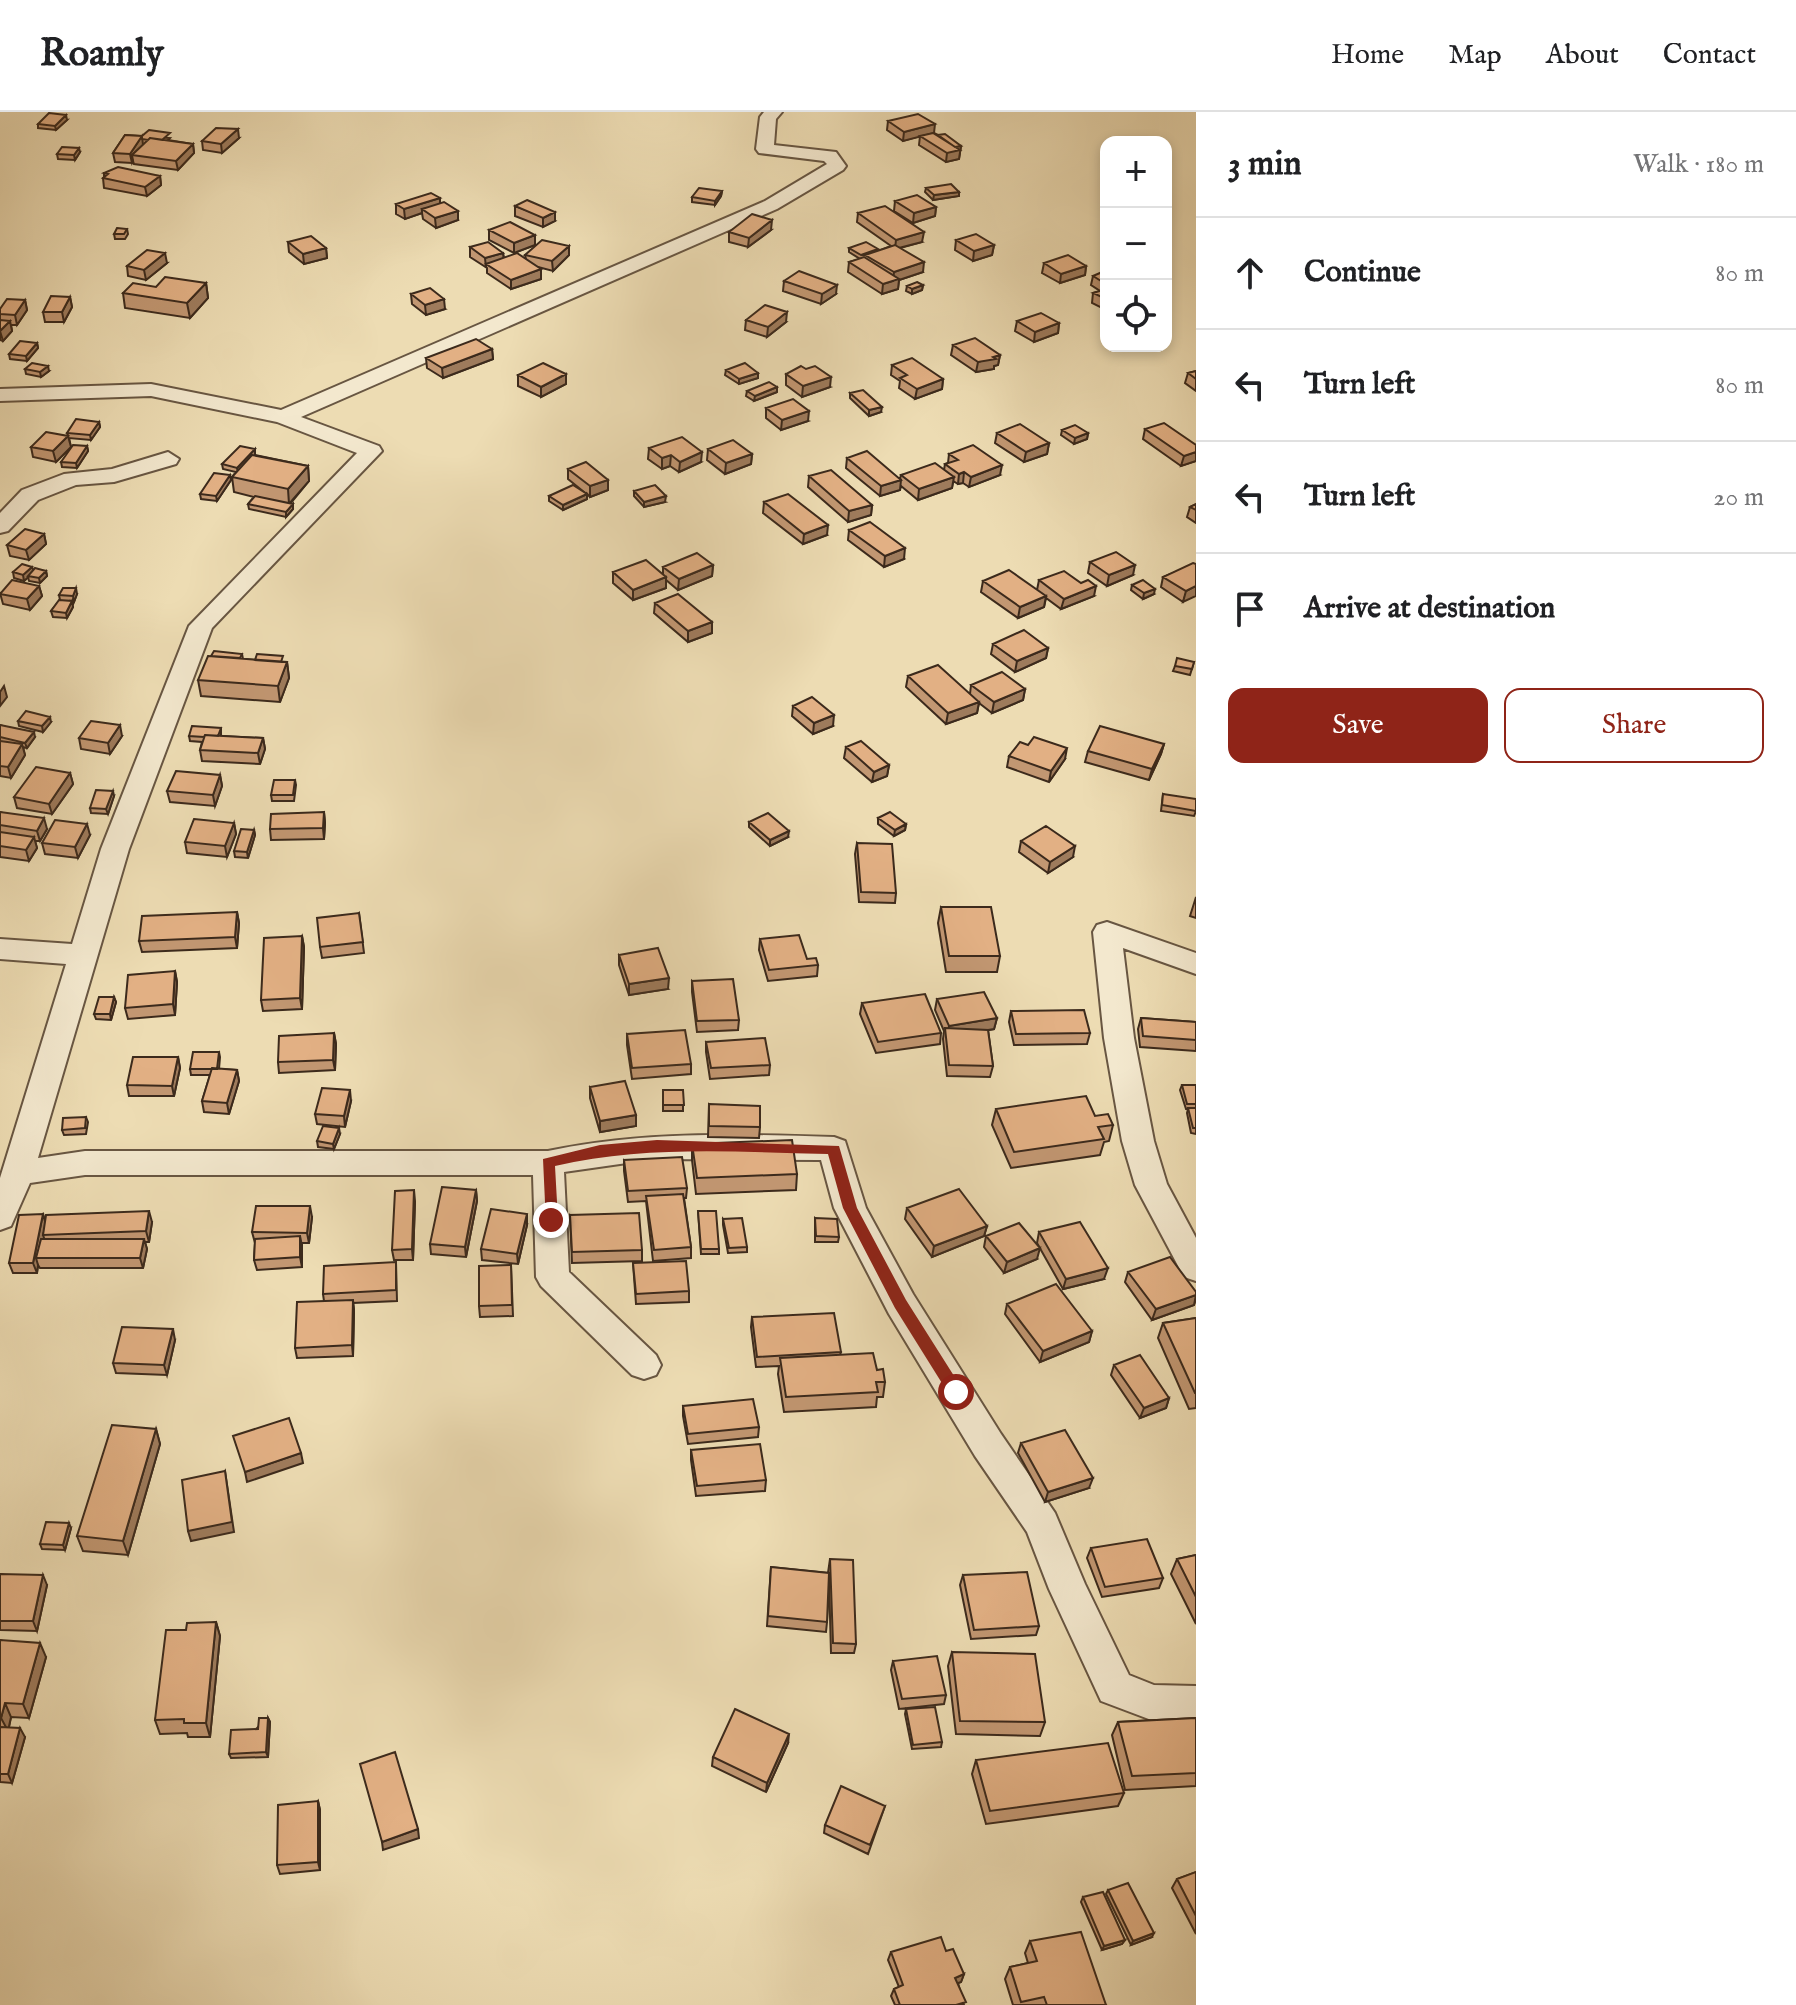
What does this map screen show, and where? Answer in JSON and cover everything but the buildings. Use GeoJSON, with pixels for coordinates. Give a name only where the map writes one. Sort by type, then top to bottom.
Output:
{"type":"FeatureCollection","features":[{"type":"Feature","properties":{"kind":"street"},"geometry":{"type":"LineString","coordinates":[[283,417],[771,205],[837,166],[830,156],[765,149],[768,117],[774,112]]}},
{"type":"Feature","properties":{"kind":"street"},"geometry":{"type":"LineString","coordinates":[[0,395],[151,390],[283,417],[371,451],[201,626],[115,849],[85,955],[7,1193]]}},
{"type":"Feature","properties":{"kind":"street"},"geometry":{"type":"LineString","coordinates":[[0,526],[30,495],[72,479],[114,475],[168,459]]}},
{"type":"Feature","properties":{"kind":"street"},"geometry":{"type":"LineString","coordinates":[[0,537],[0,546]]}},
{"type":"Feature","properties":{"kind":"street"},"geometry":{"type":"LineString","coordinates":[[1196,964],[1107,932],[1119,1038],[1138,1141],[1151,1185],[1196,1268]]}},
{"type":"Feature","properties":{"kind":"street"},"geometry":{"type":"LineString","coordinates":[[0,949],[85,955]]}},
{"type":"Feature","properties":{"kind":"street"},"geometry":{"type":"LineString","coordinates":[[7,1193],[85,1163],[548,1163],[600,1150],[657,1145],[834,1149],[850,1208],[857,1222],[901,1304],[1042,1524],[1068,1589],[1115,1688],[1154,1703],[1196,1705]]}},
{"type":"Feature","properties":{"kind":"street"},"geometry":{"type":"LineString","coordinates":[[548,1163],[553,1277],[644,1365]]}},
{"type":"Feature","properties":{"kind":"route"},"geometry":{"type":"LineString","coordinates":[[551,1220],[548,1163],[600,1150],[657,1145],[834,1149],[850,1208],[901,1304],[956,1392]]}}]}
